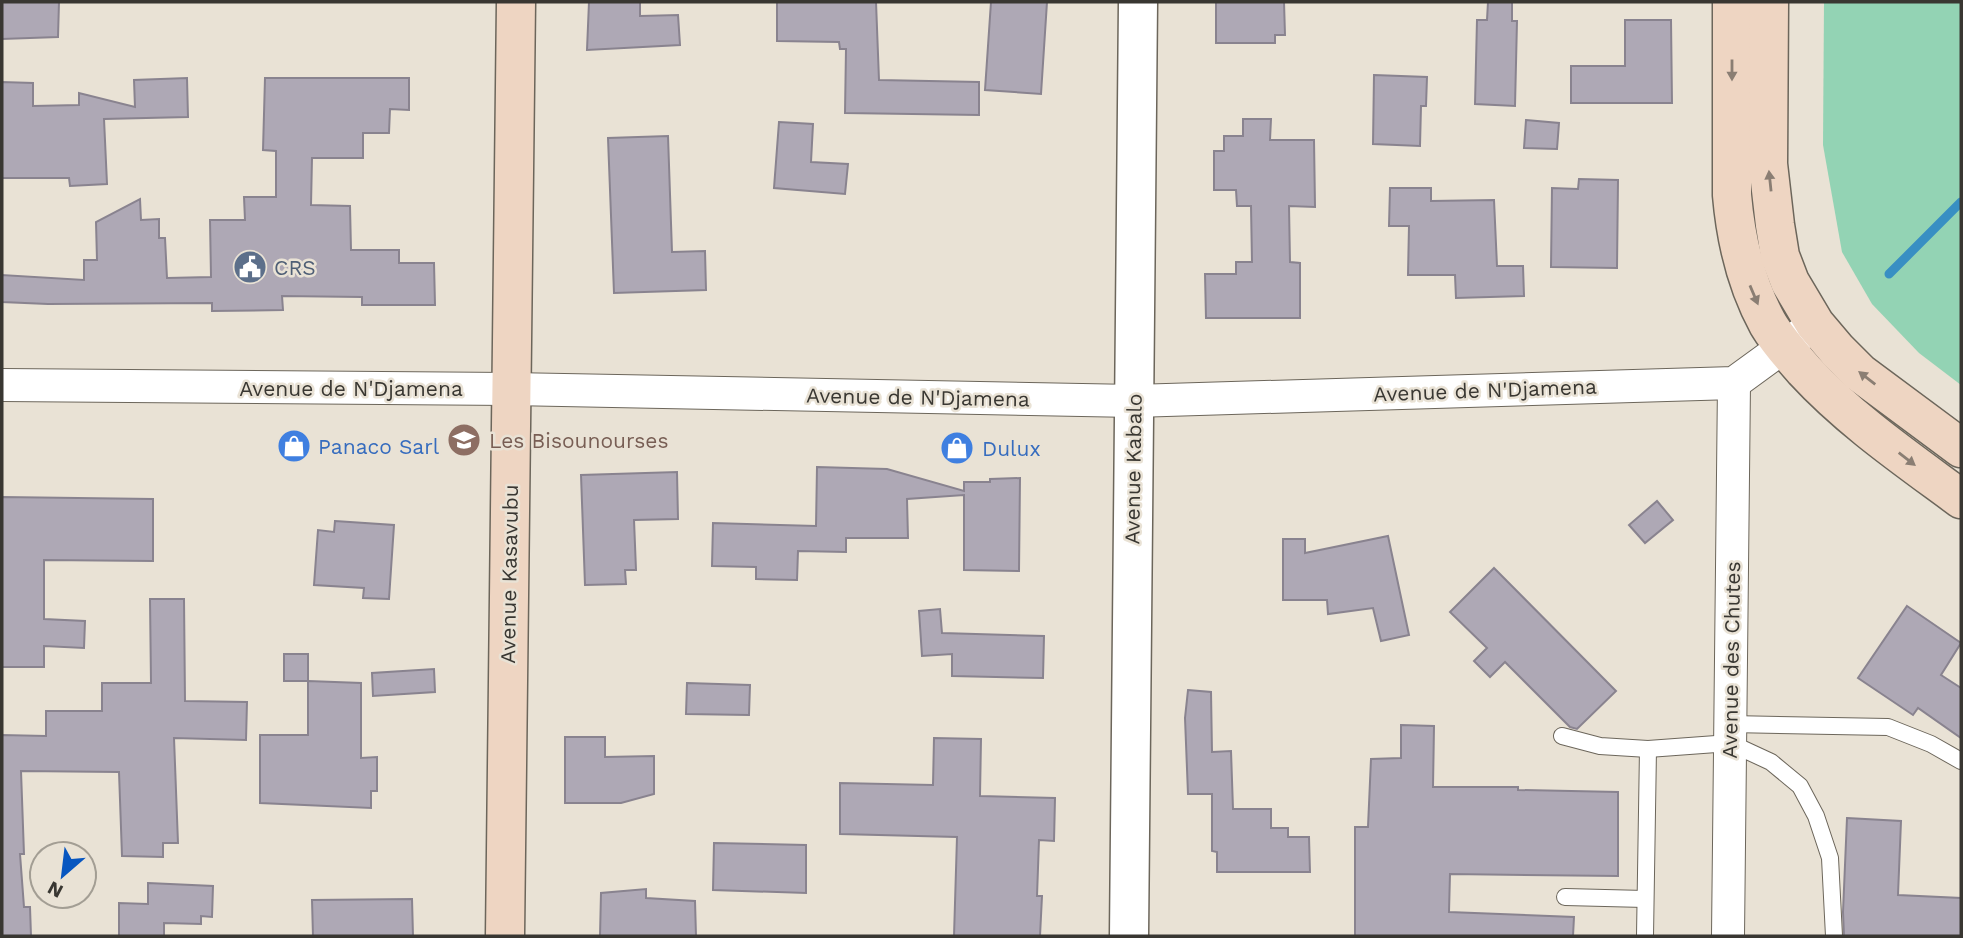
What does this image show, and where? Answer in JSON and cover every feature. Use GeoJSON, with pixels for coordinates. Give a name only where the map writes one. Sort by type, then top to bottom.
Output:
{"type":"FeatureCollection","features":[{"type":"Feature","properties":{"kind":"main road","name":"Avenue Kasavubu"},"geometry":{"type":"LineString","coordinates":[[505,936],[516,2]]}},
{"type":"Feature","properties":{"kind":"main road"},"geometry":{"type":"LineString","coordinates":[[1732,2],[1732,183],[1735,227],[1752,291],[1783,347],[1835,402],[1961,499]]}},
{"type":"Feature","properties":{"kind":"main road"},"geometry":{"type":"LineString","coordinates":[[1769,2],[1768,164],[1780,256],[1790,282],[1815,324],[1836,350],[1860,373],[1961,448]]}},
{"type":"Feature","properties":{"kind":"street","name":"Avenue Kabalo"},"geometry":{"type":"LineString","coordinates":[[1129,936],[1138,2]]}},
{"type":"Feature","properties":{"kind":"street"},"geometry":{"type":"LineString","coordinates":[[1734,383],[1815,324]]}},
{"type":"Feature","properties":{"kind":"street","name":"Avenue de N'Djamena"},"geometry":{"type":"LineString","coordinates":[[2,385],[511,389],[1134,401],[1734,383]]}},
{"type":"Feature","properties":{"kind":"street","name":"Avenue des Chutes"},"geometry":{"type":"LineString","coordinates":[[1728,936],[1734,383]]}},
{"type":"Feature","properties":{"kind":"lane"},"geometry":{"type":"LineString","coordinates":[[1562,736],[1600,746],[1648,749],[1730,733],[1888,727],[1931,744],[1961,761]]}},
{"type":"Feature","properties":{"kind":"lane"},"geometry":{"type":"LineString","coordinates":[[1730,733],[1800,786],[1830,858],[1834,936]]}},
{"type":"Feature","properties":{"kind":"lane"},"geometry":{"type":"LineString","coordinates":[[1645,936],[1648,749]]}},
{"type":"Feature","properties":{"kind":"lane"},"geometry":{"type":"LineString","coordinates":[[1564,897],[1646,899]]}},
{"type":"Feature","properties":{"kind":"green space"},"geometry":{"type":"Polygon","coordinates":[[[1824,2],[1961,2],[1961,385],[1919,353],[1872,304],[1842,252],[1823,145],[1824,2]]]}},
{"type":"Feature","properties":{"kind":"building"},"geometry":{"type":"Polygon","coordinates":[[[2,2],[59,2],[58,37],[2,39],[2,2]]]}},
{"type":"Feature","properties":{"kind":"building"},"geometry":{"type":"Polygon","coordinates":[[[589,2],[640,2],[640,16],[678,15],[680,45],[587,50],[589,2]]]}},
{"type":"Feature","properties":{"kind":"building"},"geometry":{"type":"Polygon","coordinates":[[[777,2],[876,2],[879,80],[979,82],[979,115],[845,113],[846,49],[840,49],[839,42],[777,41],[777,2]]]}},
{"type":"Feature","properties":{"kind":"building"},"geometry":{"type":"Polygon","coordinates":[[[991,2],[1047,2],[1041,94],[985,90],[991,2]]]}},
{"type":"Feature","properties":{"kind":"building"},"geometry":{"type":"Polygon","coordinates":[[[1216,2],[1284,2],[1285,35],[1275,35],[1275,43],[1216,43],[1216,2]]]}},
{"type":"Feature","properties":{"kind":"building"},"geometry":{"type":"Polygon","coordinates":[[[1488,2],[1512,2],[1512,21],[1517,21],[1515,106],[1475,104],[1477,20],[1487,20],[1488,2]]]}},
{"type":"Feature","properties":{"kind":"building"},"geometry":{"type":"Polygon","coordinates":[[[1625,20],[1671,20],[1672,103],[1571,103],[1571,66],[1625,66],[1625,20]]]}},
{"type":"Feature","properties":{"kind":"building"},"geometry":{"type":"Polygon","coordinates":[[[1374,75],[1427,77],[1426,106],[1421,106],[1420,146],[1373,144],[1374,75]]]}},
{"type":"Feature","properties":{"kind":"building"},"geometry":{"type":"Polygon","coordinates":[[[187,78],[188,117],[104,119],[107,184],[70,186],[69,178],[2,178],[2,82],[33,83],[33,106],[79,105],[79,93],[135,107],[134,80],[187,78]]]}},
{"type":"Feature","properties":{"kind":"building"},"geometry":{"type":"Polygon","coordinates":[[[265,78],[409,78],[409,110],[390,109],[389,133],[363,133],[363,158],[312,158],[311,205],[350,206],[351,250],[399,250],[399,263],[434,263],[435,305],[362,305],[362,297],[282,296],[283,310],[212,311],[212,303],[2,302],[2,275],[84,280],[84,260],[97,260],[96,222],[140,199],[141,220],[159,219],[159,238],[165,238],[167,278],[211,277],[210,220],[245,220],[244,197],[276,197],[276,151],[263,150],[265,78]]]}},
{"type":"Feature","properties":{"kind":"building"},"geometry":{"type":"Polygon","coordinates":[[[1243,119],[1271,119],[1270,140],[1314,140],[1315,207],[1289,206],[1290,262],[1300,263],[1300,318],[1206,318],[1205,274],[1236,274],[1236,262],[1252,262],[1251,206],[1237,206],[1236,190],[1214,190],[1214,151],[1224,151],[1224,136],[1243,136],[1243,119]]]}},
{"type":"Feature","properties":{"kind":"building"},"geometry":{"type":"Polygon","coordinates":[[[1526,120],[1559,123],[1557,149],[1524,148],[1526,120]]]}},
{"type":"Feature","properties":{"kind":"building"},"geometry":{"type":"Polygon","coordinates":[[[779,122],[813,124],[811,162],[848,164],[845,194],[774,188],[779,122]]]}},
{"type":"Feature","properties":{"kind":"building"},"geometry":{"type":"Polygon","coordinates":[[[668,136],[672,252],[705,251],[706,290],[614,293],[608,138],[668,136]]]}},
{"type":"Feature","properties":{"kind":"building"},"geometry":{"type":"Polygon","coordinates":[[[1579,179],[1618,180],[1617,268],[1551,267],[1552,188],[1578,189],[1579,179]]]}},
{"type":"Feature","properties":{"kind":"building"},"geometry":{"type":"Polygon","coordinates":[[[1390,188],[1431,188],[1431,201],[1494,200],[1497,266],[1523,266],[1524,296],[1456,298],[1455,275],[1408,275],[1409,226],[1389,226],[1390,188]]]}},
{"type":"Feature","properties":{"kind":"building"},"geometry":{"type":"Polygon","coordinates":[[[817,467],[887,469],[964,491],[964,482],[1020,478],[1019,571],[964,570],[964,495],[907,499],[908,538],[846,538],[846,552],[798,551],[797,580],[756,579],[756,567],[712,566],[713,523],[816,526],[817,467]]]}},
{"type":"Feature","properties":{"kind":"building"},"geometry":{"type":"Polygon","coordinates":[[[677,472],[678,519],[634,520],[636,570],[625,570],[626,584],[585,585],[581,475],[677,472]]]}},
{"type":"Feature","properties":{"kind":"building"},"geometry":{"type":"Polygon","coordinates":[[[2,497],[153,499],[153,561],[44,560],[44,619],[85,621],[84,648],[44,646],[44,667],[2,667],[2,497]]]}},
{"type":"Feature","properties":{"kind":"building"},"geometry":{"type":"Polygon","coordinates":[[[1657,501],[1673,520],[1645,543],[1629,525],[1657,501]]]}},
{"type":"Feature","properties":{"kind":"building"},"geometry":{"type":"Polygon","coordinates":[[[335,521],[394,525],[389,599],[363,598],[364,588],[314,585],[318,530],[334,532],[335,521]]]}},
{"type":"Feature","properties":{"kind":"building"},"geometry":{"type":"Polygon","coordinates":[[[1388,536],[1409,635],[1381,641],[1373,608],[1328,614],[1327,600],[1283,600],[1283,539],[1305,539],[1305,553],[1388,536]]]}},
{"type":"Feature","properties":{"kind":"building"},"geometry":{"type":"Polygon","coordinates":[[[1494,568],[1616,691],[1577,729],[1570,727],[1505,662],[1490,677],[1474,661],[1487,648],[1450,612],[1494,568]]]}},
{"type":"Feature","properties":{"kind":"building"},"geometry":{"type":"Polygon","coordinates":[[[150,599],[184,599],[185,701],[247,702],[246,740],[174,738],[178,843],[163,843],[163,857],[122,856],[119,772],[21,771],[24,854],[20,854],[24,907],[30,910],[31,936],[2,936],[2,735],[46,736],[46,711],[102,711],[102,683],[151,683],[150,599]]]}},
{"type":"Feature","properties":{"kind":"building"},"geometry":{"type":"Polygon","coordinates":[[[1907,606],[1961,643],[1941,675],[1961,688],[1961,738],[1918,708],[1913,715],[1858,678],[1907,606]]]}},
{"type":"Feature","properties":{"kind":"building"},"geometry":{"type":"Polygon","coordinates":[[[940,609],[942,633],[1044,636],[1043,678],[952,676],[952,654],[922,656],[919,611],[940,609]]]}},
{"type":"Feature","properties":{"kind":"building"},"geometry":{"type":"Polygon","coordinates":[[[284,654],[308,654],[308,681],[284,681],[284,654]]]}},
{"type":"Feature","properties":{"kind":"building"},"geometry":{"type":"Polygon","coordinates":[[[434,669],[435,692],[373,696],[372,673],[434,669]]]}},
{"type":"Feature","properties":{"kind":"building"},"geometry":{"type":"Polygon","coordinates":[[[308,681],[361,683],[361,758],[377,757],[377,791],[371,791],[371,808],[260,803],[260,735],[308,735],[308,681]]]}},
{"type":"Feature","properties":{"kind":"building"},"geometry":{"type":"Polygon","coordinates":[[[687,683],[750,685],[749,715],[686,714],[687,683]]]}},
{"type":"Feature","properties":{"kind":"building"},"geometry":{"type":"Polygon","coordinates":[[[1188,690],[1211,692],[1212,752],[1231,751],[1233,809],[1271,809],[1271,828],[1288,828],[1288,837],[1309,837],[1310,872],[1217,872],[1217,852],[1212,851],[1212,794],[1188,794],[1185,718],[1188,690]]]}},
{"type":"Feature","properties":{"kind":"building"},"geometry":{"type":"Polygon","coordinates":[[[1401,725],[1434,726],[1433,787],[1518,787],[1518,790],[1618,792],[1618,876],[1450,874],[1449,912],[1574,917],[1573,936],[1355,936],[1355,827],[1368,827],[1371,759],[1401,758],[1401,725]]]}},
{"type":"Feature","properties":{"kind":"building"},"geometry":{"type":"Polygon","coordinates":[[[565,737],[605,737],[605,757],[654,756],[654,794],[621,803],[565,803],[565,737]]]}},
{"type":"Feature","properties":{"kind":"building"},"geometry":{"type":"Polygon","coordinates":[[[934,738],[981,739],[980,796],[1055,798],[1054,841],[1039,840],[1037,896],[1042,896],[1040,936],[954,936],[957,837],[840,834],[840,783],[933,785],[934,738]]]}},
{"type":"Feature","properties":{"kind":"building"},"geometry":{"type":"Polygon","coordinates":[[[1847,818],[1901,821],[1898,895],[1961,898],[1961,936],[1844,936],[1847,818]]]}},
{"type":"Feature","properties":{"kind":"building"},"geometry":{"type":"Polygon","coordinates":[[[714,843],[806,845],[806,893],[713,890],[714,843]]]}},
{"type":"Feature","properties":{"kind":"building"},"geometry":{"type":"Polygon","coordinates":[[[148,883],[213,886],[212,917],[201,916],[201,924],[164,923],[164,936],[119,936],[119,903],[148,904],[148,883]]]}},
{"type":"Feature","properties":{"kind":"building"},"geometry":{"type":"Polygon","coordinates":[[[646,889],[646,898],[695,901],[696,936],[600,936],[601,893],[646,889]]]}},
{"type":"Feature","properties":{"kind":"building"},"geometry":{"type":"Polygon","coordinates":[[[412,899],[413,936],[313,936],[312,900],[412,899]]]}},
{"type":"Feature","properties":{"kind":"waterway"},"geometry":{"type":"LineString","coordinates":[[1889,274],[1961,202]]}},
{"type":"Feature","properties":{"kind":"place","name":"CRS"},"geometry":{"type":"Point","coordinates":[250,267]}},
{"type":"Feature","properties":{"kind":"place","name":"Les Bisounourses"},"geometry":{"type":"Point","coordinates":[464,440]}},
{"type":"Feature","properties":{"kind":"place","name":"Panaco Sarl"},"geometry":{"type":"Point","coordinates":[294,446]}},
{"type":"Feature","properties":{"kind":"place","name":"Dulux"},"geometry":{"type":"Point","coordinates":[957,448]}}]}
